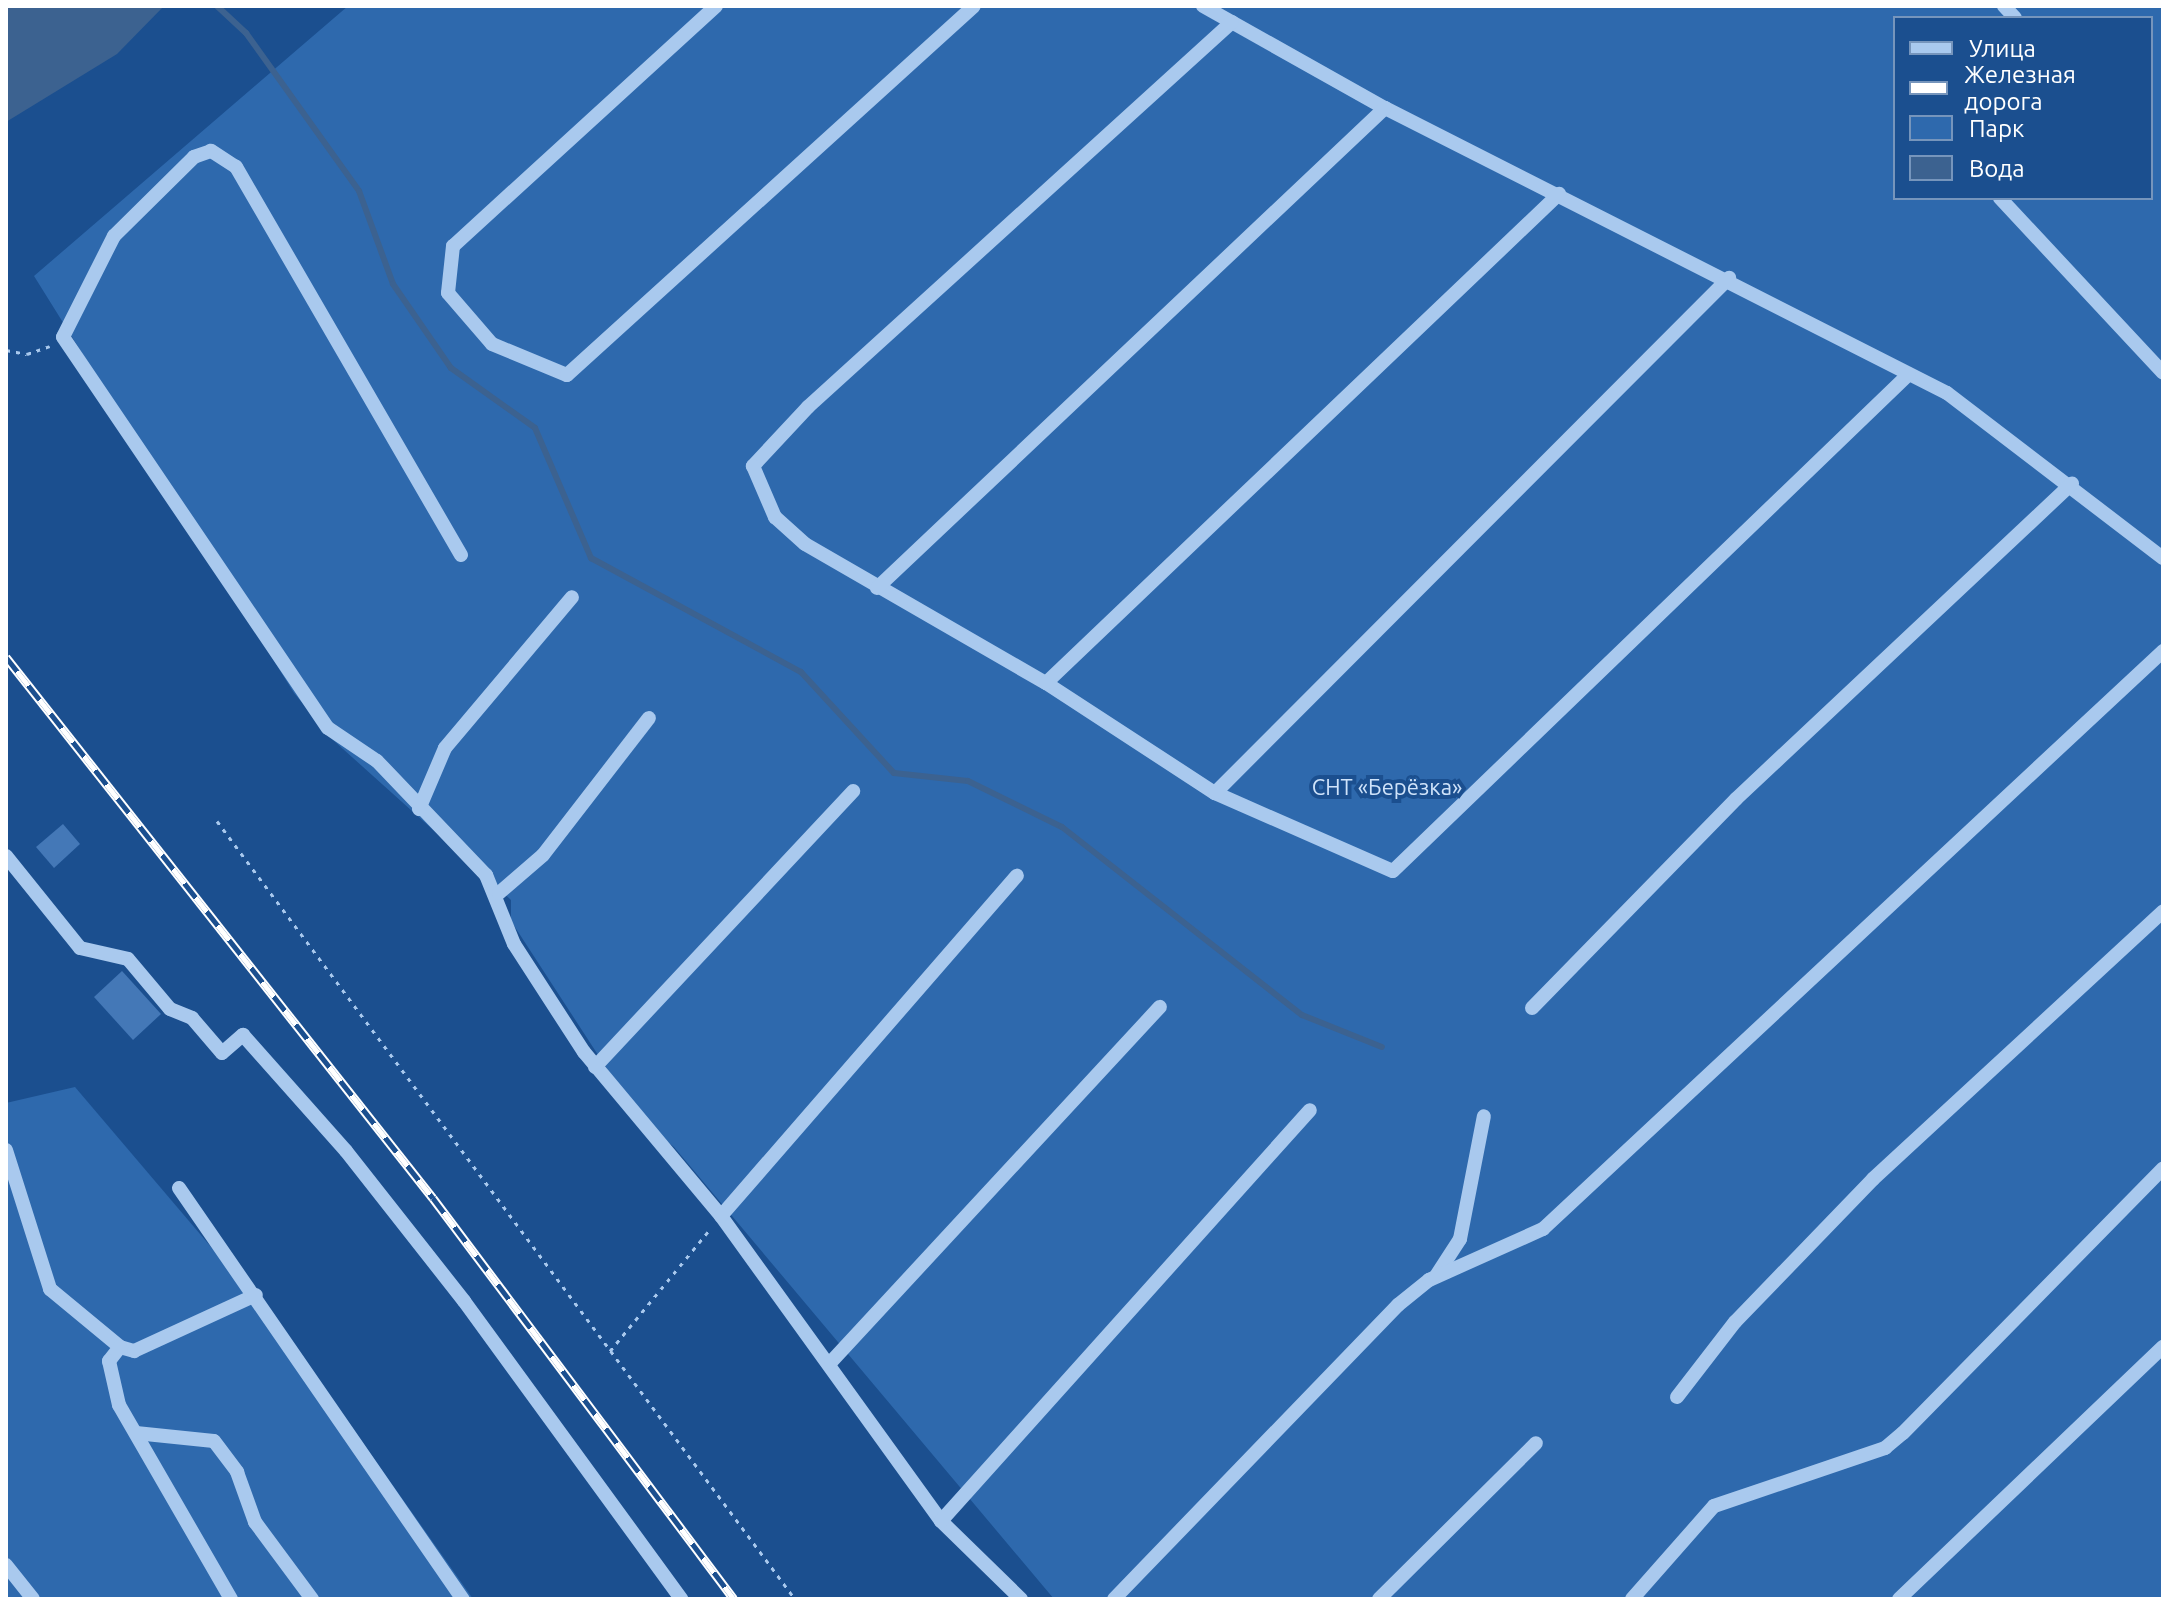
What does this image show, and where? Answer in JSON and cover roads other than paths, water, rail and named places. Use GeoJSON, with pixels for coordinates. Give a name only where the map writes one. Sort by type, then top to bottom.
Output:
{"type":"FeatureCollection","features":[{"type":"Feature","properties":{"kind":"lane"},"geometry":{"type":"LineString","coordinates":[[716,6],[453,246],[445,268],[448,293],[492,344],[567,375],[974,6]]}},
{"type":"Feature","properties":{"kind":"lane"},"geometry":{"type":"LineString","coordinates":[[1203,6],[1385,108],[1729,278],[1947,393],[2072,483],[2163,558]]}},
{"type":"Feature","properties":{"kind":"lane"},"geometry":{"type":"LineString","coordinates":[[1232,22],[760,454],[755,479],[775,517],[877,588],[1046,683],[1215,793],[1393,871],[1909,374]]}},
{"type":"Feature","properties":{"kind":"lane"},"geometry":{"type":"LineString","coordinates":[[877,588],[1385,108]]}},
{"type":"Feature","properties":{"kind":"lane"},"geometry":{"type":"LineString","coordinates":[[461,555],[225,156],[211,151],[194,157],[133,211],[90,274],[63,337],[328,728],[377,761],[499,893],[514,944],[595,1067],[721,1216],[831,1362],[941,1521],[1021,1599]]}},
{"type":"Feature","properties":{"kind":"lane"},"geometry":{"type":"LineString","coordinates":[[1046,683],[1559,194]]}},
{"type":"Feature","properties":{"kind":"lane"},"geometry":{"type":"LineString","coordinates":[[2002,200],[2160,369]]}},
{"type":"Feature","properties":{"kind":"lane"},"geometry":{"type":"LineString","coordinates":[[1215,793],[1729,278]]}},
{"type":"Feature","properties":{"kind":"lane"},"geometry":{"type":"LineString","coordinates":[[2160,369],[2163,350]]}},
{"type":"Feature","properties":{"kind":"lane"},"geometry":{"type":"LineString","coordinates":[[1532,1008],[1736,799],[2072,483]]}},
{"type":"Feature","properties":{"kind":"lane"},"geometry":{"type":"LineString","coordinates":[[419,809],[445,748],[572,597]]}},
{"type":"Feature","properties":{"kind":"lane"},"geometry":{"type":"LineString","coordinates":[[1436,1276],[1543,1229],[2163,651]]}},
{"type":"Feature","properties":{"kind":"lane"},"geometry":{"type":"LineString","coordinates":[[499,893],[543,855],[649,718]]}},
{"type":"Feature","properties":{"kind":"lane"},"geometry":{"type":"LineString","coordinates":[[595,1067],[853,791]]}},
{"type":"Feature","properties":{"kind":"lane"},"geometry":{"type":"LineString","coordinates":[[6,856],[80,948],[128,959],[170,1009],[192,1018],[222,1053],[243,1035],[454,1288],[681,1599]]}},
{"type":"Feature","properties":{"kind":"lane"},"geometry":{"type":"LineString","coordinates":[[721,1216],[1017,876]]}},
{"type":"Feature","properties":{"kind":"lane"},"geometry":{"type":"LineString","coordinates":[[1677,1397],[1735,1322],[1873,1179],[2163,911]]}},
{"type":"Feature","properties":{"kind":"lane"},"geometry":{"type":"LineString","coordinates":[[831,1362],[1160,1007]]}},
{"type":"Feature","properties":{"kind":"lane"},"geometry":{"type":"LineString","coordinates":[[941,1521],[1310,1110]]}},
{"type":"Feature","properties":{"kind":"lane"},"geometry":{"type":"LineString","coordinates":[[1114,1599],[1361,1341],[1436,1276],[1460,1239],[1484,1116]]}},
{"type":"Feature","properties":{"kind":"lane"},"geometry":{"type":"LineString","coordinates":[[6,1150],[50,1289],[120,1347],[134,1351],[256,1295]]}},
{"type":"Feature","properties":{"kind":"lane"},"geometry":{"type":"LineString","coordinates":[[1632,1599],[1714,1506],[1885,1448],[2163,1168]]}},
{"type":"Feature","properties":{"kind":"lane"},"geometry":{"type":"LineString","coordinates":[[179,1188],[256,1295],[463,1599]]}},
{"type":"Feature","properties":{"kind":"lane"},"geometry":{"type":"LineString","coordinates":[[120,1347],[109,1361],[109,1380],[231,1599]]}},
{"type":"Feature","properties":{"kind":"lane"},"geometry":{"type":"LineString","coordinates":[[1899,1599],[2163,1347]]}},
{"type":"Feature","properties":{"kind":"lane"},"geometry":{"type":"LineString","coordinates":[[136,1433],[214,1441],[237,1472],[255,1522],[312,1599]]}},
{"type":"Feature","properties":{"kind":"lane"},"geometry":{"type":"LineString","coordinates":[[1379,1599],[1536,1443]]}},
{"type":"Feature","properties":{"kind":"lane"},"geometry":{"type":"LineString","coordinates":[[6,1565],[33,1599]]}},
{"type":"Feature","properties":{"kind":"water"},"geometry":{"type":"Polygon","coordinates":[[[6,6],[164,6],[117,54],[6,122],[6,6]]]}},
{"type":"Feature","properties":{"kind":"waterway"},"geometry":{"type":"LineString","coordinates":[[217,6],[246,33],[359,191],[393,284],[451,368],[535,428],[591,558],[801,672],[894,773],[968,781],[1062,827],[1302,1015],[1382,1047]]}},
{"type":"Feature","properties":{"kind":"railway"},"geometry":{"type":"LineString","coordinates":[[6,657],[433,1198],[734,1599]]}},
{"type":"Feature","properties":{"kind":"park label","name":"СНТ «Берёзка»"},"geometry":{"type":"Point","coordinates":[1387,787]}}]}
